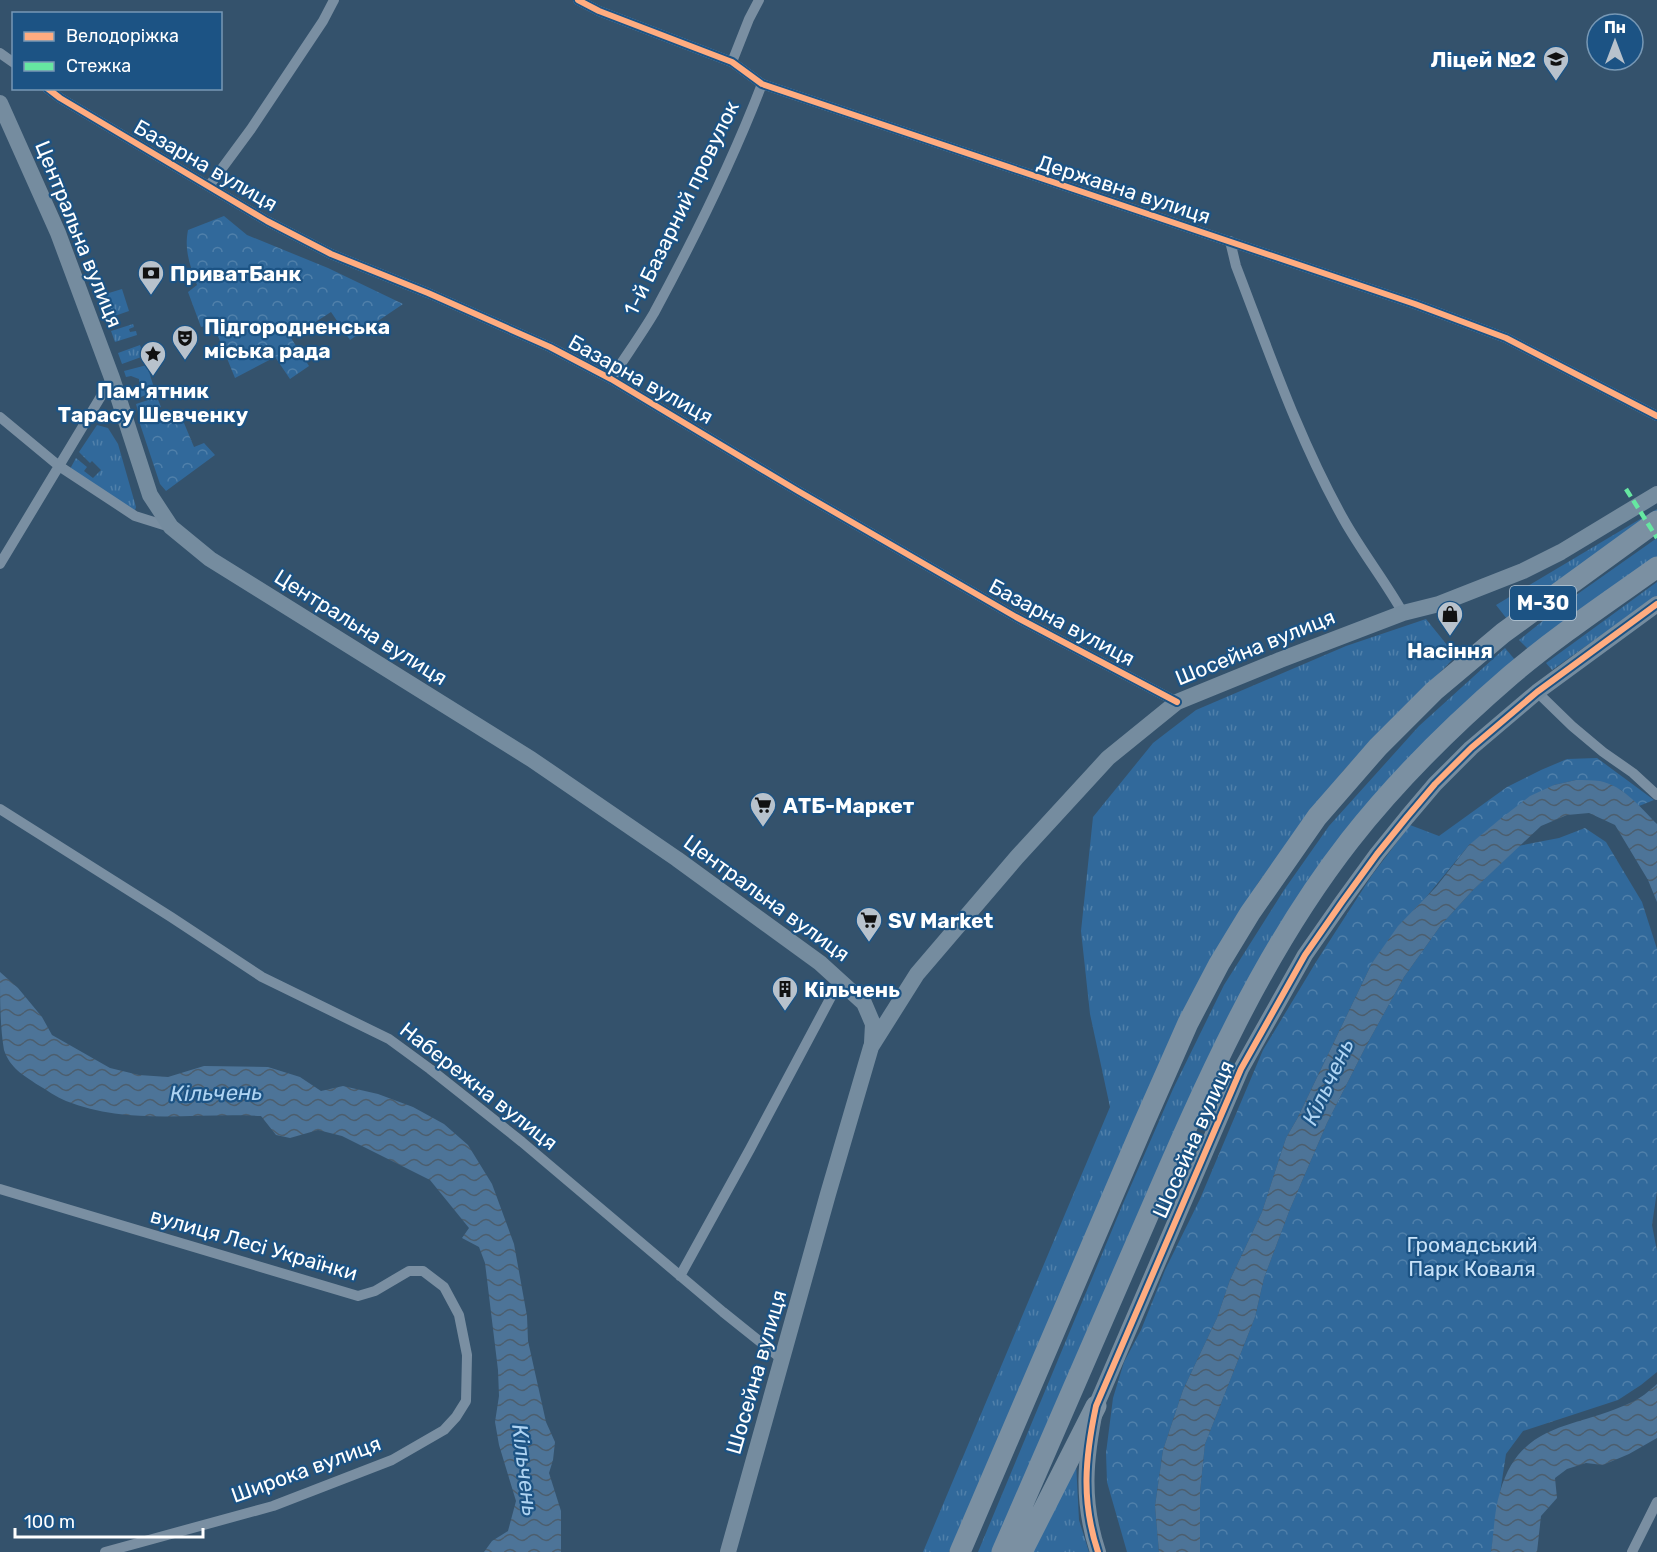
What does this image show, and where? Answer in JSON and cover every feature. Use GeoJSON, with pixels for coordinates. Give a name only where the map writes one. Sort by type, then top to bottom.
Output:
{"type":"FeatureCollection","features":[{"type":"Feature","properties":{"kind":"highway","name":"М-30"},"geometry":{"type":"LineString","coordinates":[[960,1552],[1188,1023],[1219,964],[1256,904],[1317,817],[1378,747],[1434,691],[1503,633],[1657,521]]}},
{"type":"Feature","properties":{"kind":"highway","name":"М-30"},"geometry":{"type":"LineString","coordinates":[[1002,1552],[1182,1139],[1229,1037],[1283,936],[1350,841],[1380,804],[1442,739],[1510,676],[1574,626],[1657,567]]}},
{"type":"Feature","properties":{"kind":"highway"},"geometry":{"type":"LineString","coordinates":[[1022,1552],[1096,1406]]}},
{"type":"Feature","properties":{"kind":"street"},"geometry":{"type":"LineString","coordinates":[[209,186],[284,80],[323,21],[334,0]]}},
{"type":"Feature","properties":{"kind":"street","name":"Державна вулиця"},"geometry":{"type":"LineString","coordinates":[[578,0],[598,11],[732,62],[762,84],[1415,304],[1506,338],[1657,416]]}},
{"type":"Feature","properties":{"kind":"street"},"geometry":{"type":"LineString","coordinates":[[732,62],[759,0]]}},
{"type":"Feature","properties":{"kind":"street","name":"1-й Базарний провулок"},"geometry":{"type":"LineString","coordinates":[[611,379],[652,315],[684,255],[727,166],[762,84]]}},
{"type":"Feature","properties":{"kind":"street","name":"Базарна вулиця"},"geometry":{"type":"LineString","coordinates":[[50,90],[267,221],[331,254],[550,346],[611,379],[798,491],[1016,617],[1177,702]]}},
{"type":"Feature","properties":{"kind":"street","name":"Центральна вулиця"},"geometry":{"type":"LineString","coordinates":[[0,103],[58,233],[112,378],[150,495],[171,527],[210,559],[540,765],[677,859],[820,963],[864,1003],[873,1024],[872,1047]]}},
{"type":"Feature","properties":{"kind":"street"},"geometry":{"type":"LineString","coordinates":[[1230,241],[1236,266],[1294,418],[1344,521],[1403,613]]}},
{"type":"Feature","properties":{"kind":"street"},"geometry":{"type":"LineString","coordinates":[[0,564],[112,378]]}},
{"type":"Feature","properties":{"kind":"street"},"geometry":{"type":"LineString","coordinates":[[0,417],[59,466],[135,516],[171,527]]}},
{"type":"Feature","properties":{"kind":"street","name":"Шосейна вулиця"},"geometry":{"type":"LineString","coordinates":[[728,1552],[828,1194],[872,1047],[917,974],[1017,857],[1108,758],[1177,702],[1403,613],[1439,604],[1522,571],[1561,552],[1657,494]]}},
{"type":"Feature","properties":{"kind":"street","name":"Шосейна вулиця"},"geometry":{"type":"LineString","coordinates":[[1098,1552],[1091,1533],[1085,1480],[1086,1457],[1096,1406],[1240,1069],[1305,956],[1377,854],[1435,784],[1471,748],[1537,692],[1657,604]]}},
{"type":"Feature","properties":{"kind":"street"},"geometry":{"type":"LineString","coordinates":[[1537,692],[1572,726],[1633,773],[1657,795]]}},
{"type":"Feature","properties":{"kind":"street","name":"Набережна вулиця"},"geometry":{"type":"LineString","coordinates":[[0,809],[262,977],[388,1039],[522,1142],[783,1360]]}},
{"type":"Feature","properties":{"kind":"street"},"geometry":{"type":"LineString","coordinates":[[680,1276],[840,980]]}},
{"type":"Feature","properties":{"kind":"street","name":"вулиця Лесі Українки"},"geometry":{"type":"LineString","coordinates":[[0,1189],[358,1296],[375,1291],[409,1271],[423,1271],[444,1287],[459,1315],[467,1355],[466,1401]]}},
{"type":"Feature","properties":{"kind":"street","name":"Широка вулиця"},"geometry":{"type":"LineString","coordinates":[[105,1552],[273,1506],[392,1460],[444,1430],[466,1401]]}},
{"type":"Feature","properties":{"kind":"street"},"geometry":{"type":"LineString","coordinates":[[1632,1552],[1657,1502]]}},
{"type":"Feature","properties":{"kind":"green space"},"geometry":{"type":"Polygon","coordinates":[[[224,216],[247,235],[328,268],[403,304],[350,340],[331,312],[291,338],[309,366],[290,379],[275,357],[235,378],[213,324],[201,327],[188,292],[197,285],[187,251],[188,230],[224,216]]]}},
{"type":"Feature","properties":{"kind":"green space"},"geometry":{"type":"Polygon","coordinates":[[[122,289],[129,311],[106,319],[99,296],[122,289]]]}},
{"type":"Feature","properties":{"kind":"green space"},"geometry":{"type":"Polygon","coordinates":[[[133,324],[134,327],[129,329],[130,332],[136,331],[137,335],[115,342],[111,331],[133,324]]]}},
{"type":"Feature","properties":{"kind":"green space"},"geometry":{"type":"Polygon","coordinates":[[[140,345],[144,356],[122,364],[118,353],[140,345]]]}},
{"type":"Feature","properties":{"kind":"green space"},"geometry":{"type":"Polygon","coordinates":[[[147,365],[155,391],[134,400],[133,394],[139,388],[139,379],[126,377],[124,371],[147,365]]]}},
{"type":"Feature","properties":{"kind":"green space"},"geometry":{"type":"Polygon","coordinates":[[[157,397],[161,407],[139,415],[136,404],[157,397]]]}},
{"type":"Feature","properties":{"kind":"green space"},"geometry":{"type":"Polygon","coordinates":[[[179,411],[194,447],[204,443],[215,455],[166,491],[160,484],[140,424],[179,411]]]}},
{"type":"Feature","properties":{"kind":"green space"},"geometry":{"type":"Polygon","coordinates":[[[97,425],[108,428],[118,444],[136,507],[134,514],[70,469],[76,458],[87,467],[84,471],[93,478],[101,470],[79,452],[97,425]]]}},
{"type":"Feature","properties":{"kind":"green space"},"geometry":{"type":"Polygon","coordinates":[[[1657,509],[1657,516],[1507,619],[1496,605],[1657,509]]]}},
{"type":"Feature","properties":{"kind":"green space"},"geometry":{"type":"Polygon","coordinates":[[[1657,538],[1657,558],[1530,651],[1519,640],[1569,600],[1657,538]]]}},
{"type":"Feature","properties":{"kind":"green space"},"geometry":{"type":"Polygon","coordinates":[[[1657,582],[1657,596],[1552,670],[1546,663],[1657,582]]]}},
{"type":"Feature","properties":{"kind":"green space"},"geometry":{"type":"Polygon","coordinates":[[[1426,619],[1456,656],[1344,770],[1258,883],[998,1440],[949,1552],[923,1552],[1110,1107],[1090,1014],[1081,931],[1093,817],[1153,743],[1196,710],[1346,646],[1426,619]]]}},
{"type":"Feature","properties":{"kind":"green space"},"geometry":{"type":"Polygon","coordinates":[[[1505,648],[1516,661],[1299,902],[994,1552],[978,1552],[1122,1206],[1173,1089],[1224,985],[1284,890],[1329,826],[1419,726],[1505,648]]]}},
{"type":"Feature","properties":{"kind":"green space"},"geometry":{"type":"Polygon","coordinates":[[[1597,758],[1654,800],[1639,806],[1621,790],[1602,782],[1576,780],[1554,785],[1469,845],[1372,963],[1286,1138],[1262,1212],[1230,1280],[1217,1318],[1183,1390],[1163,1450],[1155,1506],[1159,1552],[1127,1552],[1107,1482],[1106,1453],[1113,1398],[1124,1362],[1141,1330],[1165,1270],[1200,1199],[1263,1050],[1372,875],[1410,825],[1439,836],[1507,787],[1541,770],[1567,759],[1597,758]]]}},
{"type":"Feature","properties":{"kind":"green space","name":"Громадський Парк Коваля"},"geometry":{"type":"Polygon","coordinates":[[[1585,828],[1606,842],[1642,902],[1657,949],[1657,1191],[1652,1225],[1657,1251],[1657,1372],[1618,1400],[1523,1431],[1506,1454],[1491,1552],[1200,1552],[1200,1492],[1205,1444],[1255,1317],[1264,1278],[1290,1209],[1327,1123],[1366,1046],[1404,977],[1441,925],[1473,890],[1518,846],[1559,838],[1585,828]]]}},
{"type":"Feature","properties":{"kind":"green space"},"geometry":{"type":"Polygon","coordinates":[[[1076,1462],[1079,1520],[1089,1552],[1029,1552],[1076,1462]]]}},
{"type":"Feature","properties":{"kind":"water"},"geometry":{"type":"Polygon","coordinates":[[[1576,780],[1600,781],[1617,788],[1632,798],[1657,824],[1657,902],[1648,880],[1615,825],[1589,813],[1567,815],[1541,826],[1473,890],[1441,925],[1404,977],[1366,1046],[1327,1123],[1290,1209],[1264,1278],[1255,1317],[1205,1444],[1200,1492],[1200,1552],[1159,1552],[1155,1506],[1163,1450],[1183,1390],[1217,1318],[1230,1280],[1262,1212],[1286,1138],[1372,963],[1398,926],[1436,887],[1469,845],[1530,796],[1554,785],[1576,780]]]}},
{"type":"Feature","properties":{"kind":"water"},"geometry":{"type":"Polygon","coordinates":[[[0,972],[18,988],[42,1017],[52,1035],[110,1068],[139,1075],[168,1077],[204,1066],[268,1067],[300,1077],[321,1091],[343,1086],[378,1094],[413,1107],[444,1124],[468,1145],[492,1184],[514,1244],[527,1316],[528,1341],[546,1422],[555,1442],[549,1473],[561,1511],[561,1552],[484,1552],[492,1541],[508,1531],[516,1501],[499,1445],[495,1422],[499,1396],[498,1370],[485,1263],[479,1247],[462,1238],[469,1228],[430,1180],[342,1136],[318,1130],[290,1138],[276,1135],[261,1116],[138,1116],[90,1109],[62,1099],[22,1074],[13,1066],[4,1050],[0,972]]]}},
{"type":"Feature","properties":{"kind":"water"},"geometry":{"type":"Polygon","coordinates":[[[1657,1384],[1657,1438],[1603,1465],[1586,1463],[1567,1469],[1555,1478],[1557,1498],[1541,1516],[1537,1552],[1491,1552],[1500,1492],[1509,1469],[1521,1452],[1535,1439],[1630,1403],[1657,1384]]]}},
{"type":"Feature","properties":{"kind":"marked path"},"geometry":{"type":"LineString","coordinates":[[1626,489],[1657,538]]}},
{"type":"Feature","properties":{"kind":"cycle path"},"geometry":{"type":"LineString","coordinates":[[578,0],[599,11],[732,62],[762,84],[1415,304],[1506,338],[1657,416]]}},
{"type":"Feature","properties":{"kind":"cycle path"},"geometry":{"type":"LineString","coordinates":[[50,90],[267,221],[331,254],[428,293],[550,347],[611,379],[798,491],[1016,617],[1177,702]]}},
{"type":"Feature","properties":{"kind":"cycle path"},"geometry":{"type":"LineString","coordinates":[[1098,1552],[1089,1515],[1086,1479],[1096,1406],[1241,1069],[1305,955],[1377,854],[1435,784],[1471,748],[1537,692],[1657,604]]}},
{"type":"Feature","properties":{"kind":"place","name":"Ліцей №2"},"geometry":{"type":"Point","coordinates":[1556,82]}},
{"type":"Feature","properties":{"kind":"place","name":"ПриватБанк"},"geometry":{"type":"Point","coordinates":[151,296]}},
{"type":"Feature","properties":{"kind":"place","name":"Підгородненська міська рада"},"geometry":{"type":"Point","coordinates":[185,361]}},
{"type":"Feature","properties":{"kind":"place","name":"Пам'ятник Тарасу Шевченку"},"geometry":{"type":"Point","coordinates":[153,377]}},
{"type":"Feature","properties":{"kind":"place","name":"Насіння"},"geometry":{"type":"Point","coordinates":[1450,637]}},
{"type":"Feature","properties":{"kind":"place","name":"АТБ-Маркет"},"geometry":{"type":"Point","coordinates":[763,828]}},
{"type":"Feature","properties":{"kind":"place","name":"SV Market"},"geometry":{"type":"Point","coordinates":[869,943]}},
{"type":"Feature","properties":{"kind":"place","name":"Кільчень"},"geometry":{"type":"Point","coordinates":[785,1012]}}]}
